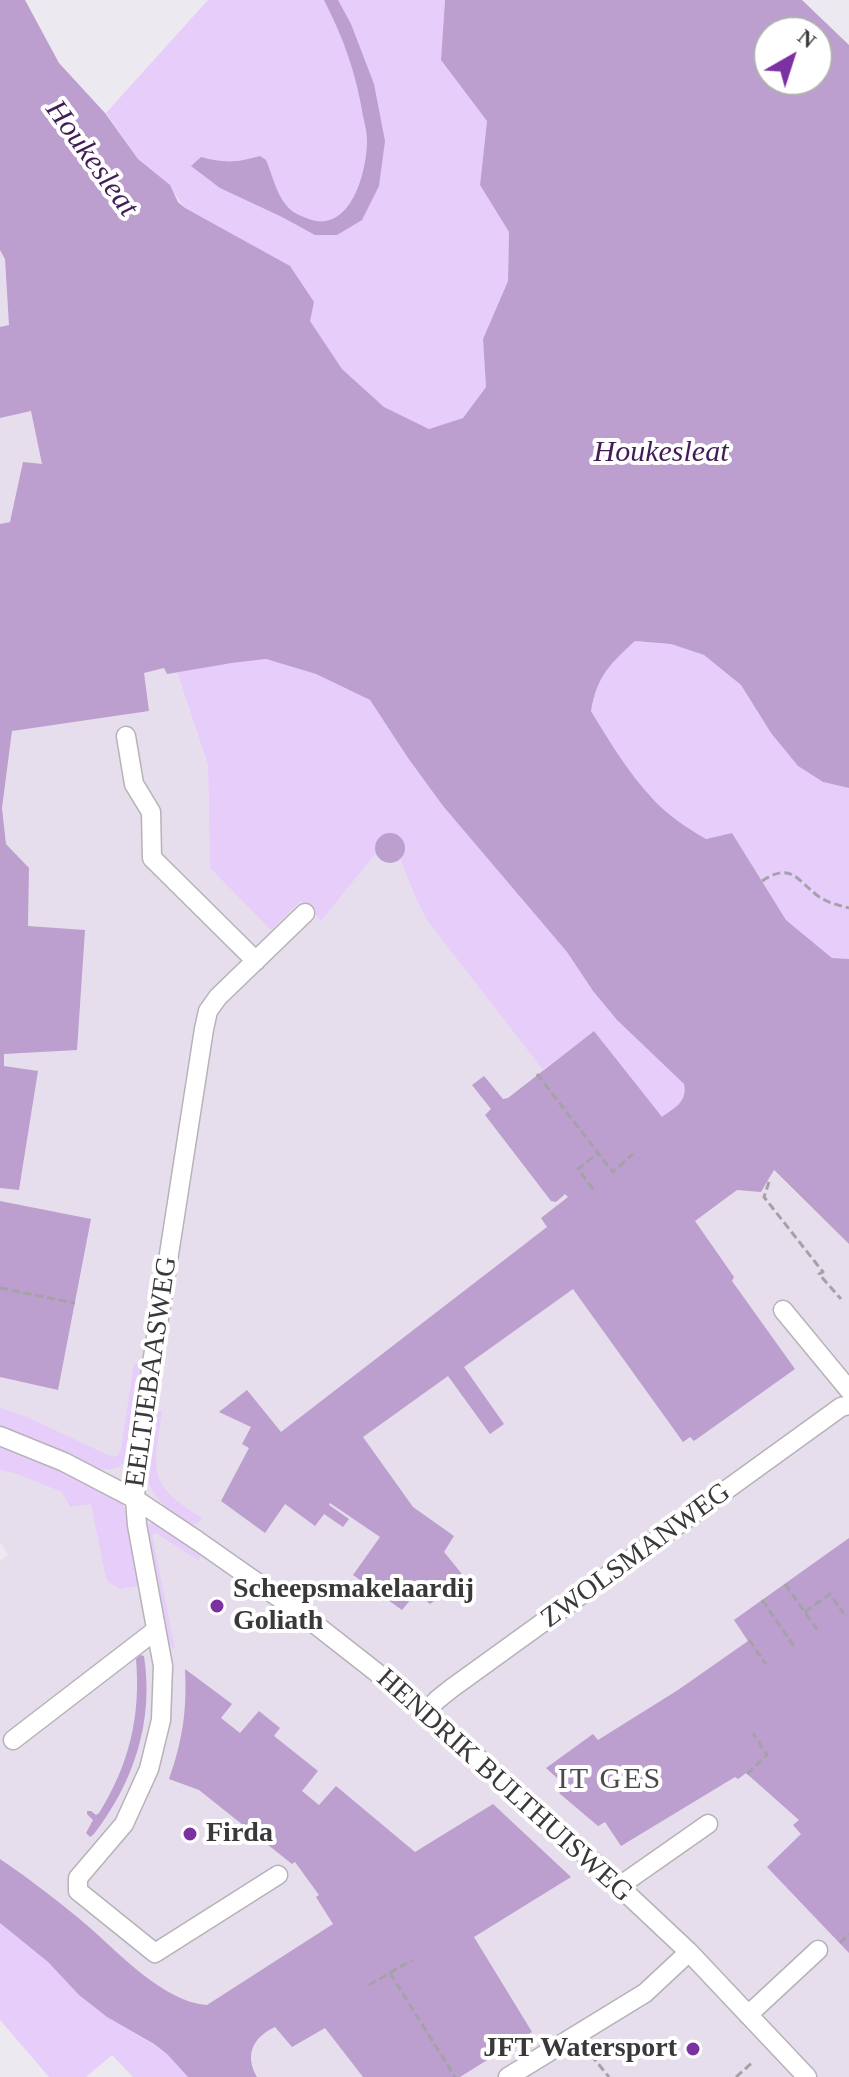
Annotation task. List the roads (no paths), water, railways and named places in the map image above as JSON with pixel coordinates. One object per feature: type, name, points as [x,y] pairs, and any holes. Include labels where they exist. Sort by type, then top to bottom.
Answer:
[{"type":"street","points":[[126,736],[134,784],[151,812],[152,858],[256,961]]},
{"type":"street","name":"EELTJEBAASWEG","points":[[278,1875],[155,1953],[78,1891],[78,1878],[124,1824],[137,1799],[149,1769],[161,1720],[163,1666],[137,1525],[137,1460],[208,1011],[218,997],[305,913]]},
{"type":"street","points":[[783,1310],[849,1390]]},
{"type":"street","name":"ZWOLSMANWEG","points":[[426,1712],[452,1688],[841,1407],[849,1405]]},
{"type":"street","name":"HENDRIK BULTHUISWEG","points":[[0,1436],[64,1462],[135,1499],[302,1614],[426,1712],[558,1829],[689,1952],[807,2077]]},
{"type":"street","points":[[13,1740],[156,1630]]},
{"type":"street","points":[[618,1887],[708,1824]]},
{"type":"street","points":[[748,2015],[818,1950]]},
{"type":"street","points":[[508,2077],[645,1993],[689,1952]]},
{"type":"water","name":"Houkesleat","points":[[0,0],[25,0],[59,63],[105,113],[138,159],[170,185],[178,202],[290,266],[314,302],[310,321],[342,369],[384,407],[429,429],[463,418],[486,387],[483,339],[508,281],[509,232],[480,185],[487,121],[441,60],[445,0],[802,0],[819,16],[753,16],[753,96],[833,96],[833,30],[849,45],[849,788],[823,782],[798,766],[771,733],[741,685],[704,655],[671,644],[635,641],[606,672],[591,711],[627,767],[658,804],[706,839],[732,833],[786,920],[832,958],[849,959],[849,1244],[774,1170],[761,1192],[737,1190],[695,1221],[734,1277],[732,1281],[795,1369],[694,1441],[690,1437],[683,1442],[573,1289],[464,1367],[504,1424],[490,1434],[448,1376],[363,1437],[413,1507],[454,1536],[444,1552],[466,1579],[430,1604],[416,1593],[402,1610],[353,1575],[380,1537],[330,1503],[349,1519],[343,1527],[324,1514],[315,1526],[285,1504],[265,1533],[221,1501],[249,1448],[242,1444],[251,1427],[219,1412],[247,1390],[281,1432],[547,1227],[541,1218],[568,1197],[565,1194],[556,1202],[551,1201],[485,1115],[491,1109],[472,1085],[484,1076],[503,1099],[508,1098],[594,1031],[662,1117],[682,1100],[684,1084],[617,1020],[593,991],[567,952],[443,806],[370,700],[316,674],[266,659],[167,674],[164,668],[144,673],[149,711],[12,731],[2,808],[6,844],[29,868],[28,926],[85,930],[77,1050],[4,1054],[4,1066],[38,1071],[19,1190],[0,1188],[0,524],[10,522],[23,462],[42,464],[31,411],[0,418],[0,327],[9,325],[5,259],[0,250]]},
{"type":"water","points":[[324,0],[338,0],[351,24],[374,84],[385,141],[379,186],[362,220],[337,235],[315,235],[220,188],[191,166],[201,157],[230,161],[260,156],[266,160],[280,195],[293,211],[321,221],[334,218],[345,210],[364,169],[367,135],[348,56]]},
{"type":"water","points":[[390,833],[396,834],[404,842],[404,854],[396,862],[390,863],[384,862],[376,854],[375,848],[376,842],[384,834]]},
{"type":"water","points":[[0,1201],[91,1219],[58,1390],[0,1377]]},
{"type":"water","points":[[849,1538],[849,1953],[767,1867],[801,1834],[793,1825],[799,1820],[746,1773],[621,1846],[605,1822],[598,1826],[559,1793],[567,1787],[546,1768],[593,1734],[598,1740],[678,1690],[748,1641],[734,1620]]},
{"type":"water","points":[[144,1656],[146,1704],[138,1750],[120,1793],[90,1837],[86,1833],[93,1820],[87,1811],[96,1815],[99,1813],[118,1777],[131,1739],[137,1700],[136,1659]]},
{"type":"water","points":[[185,1669],[232,1704],[221,1718],[240,1733],[259,1711],[280,1728],[274,1736],[318,1771],[302,1791],[319,1805],[336,1786],[415,1852],[493,1804],[571,1877],[474,1937],[532,2032],[460,2077],[363,2077],[325,2028],[292,2047],[275,2027],[261,2036],[253,2048],[251,2061],[257,2077],[188,2077],[154,2044],[107,2017],[79,1995],[48,1962],[0,1923],[0,1859],[68,1909],[159,1986],[191,2002],[207,2005],[333,1924],[316,1897],[319,1895],[295,1862],[292,1864],[199,1790],[169,1779],[183,1724]]},
{"type":"place","name":"Scheepsmakelaardij Goliath","points":[[217,1606]]},
{"type":"place","name":"Firda","points":[[190,1834]]},
{"type":"place","name":"JFT Watersport","points":[[693,2049]]},
{"type":"district","name":"IT GES","points":[[610,1780]]}]
